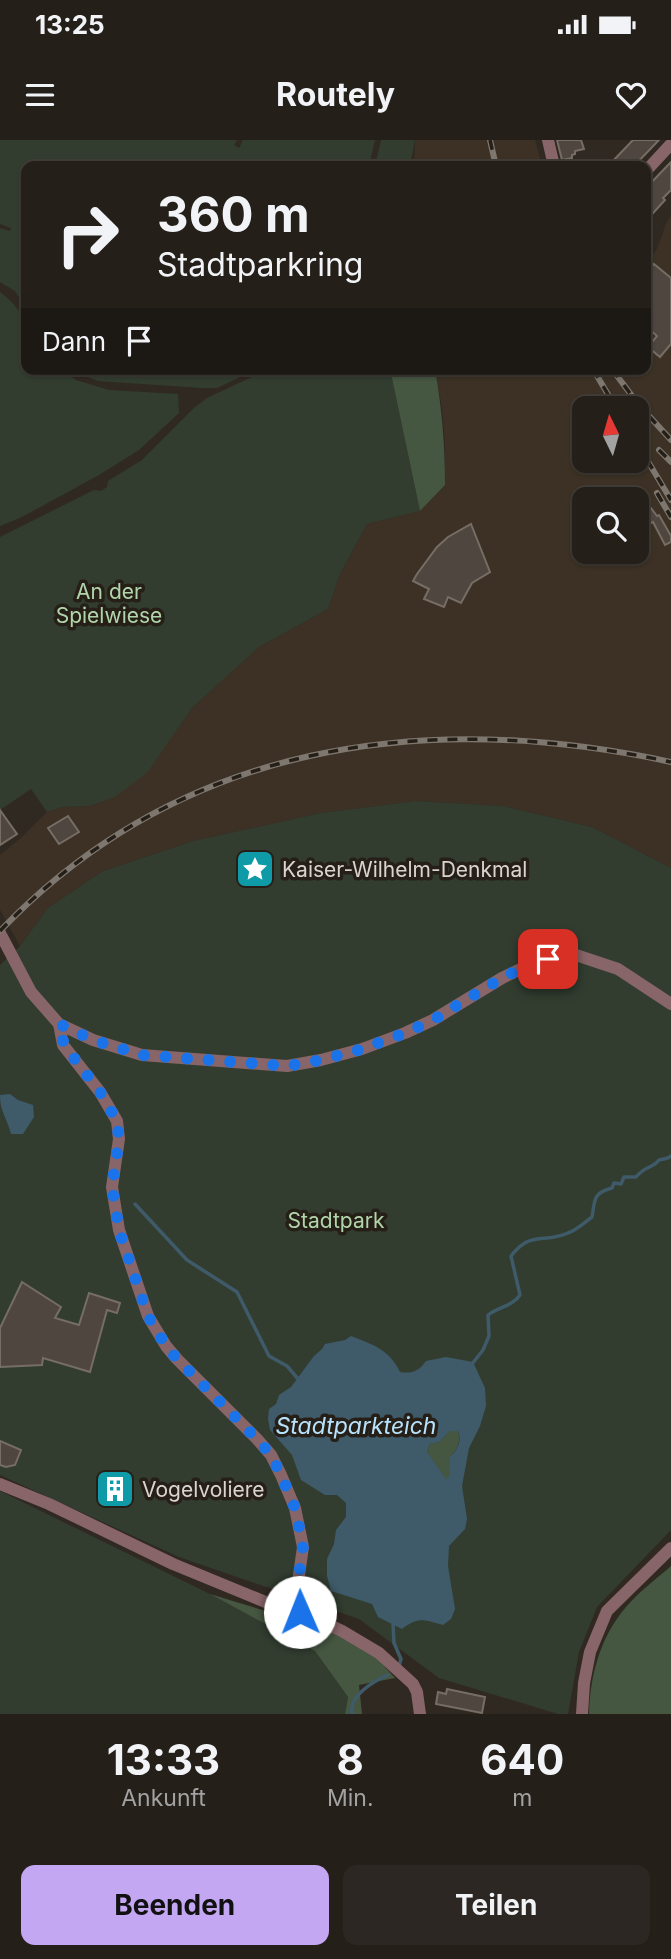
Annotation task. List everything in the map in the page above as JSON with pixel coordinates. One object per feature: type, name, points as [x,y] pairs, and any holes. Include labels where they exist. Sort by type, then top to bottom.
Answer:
[{"type":"street","points":[[548,140],[553,161]]},
{"type":"street","points":[[651,166],[671,144]]},
{"type":"street","points":[[0,933],[31,992],[59,1024],[93,1040],[142,1055],[287,1066],[321,1060],[405,1033],[531,964],[576,955],[618,969],[671,1004]]},
{"type":"street","points":[[59,1024],[64,1045],[100,1092],[117,1121],[119,1139],[112,1187],[113,1201],[122,1241],[148,1316],[177,1359],[271,1455],[295,1508],[303,1546],[298,1583],[300,1612]]},
{"type":"street","points":[[0,1484],[173,1564],[280,1608],[300,1612],[342,1631],[379,1653],[413,1684],[420,1714]]},
{"type":"street","points":[[582,1714],[590,1652],[607,1611],[671,1548]]},
{"type":"shaded area","points":[[415,140],[535,140],[541,161],[414,161]]},
{"type":"shaded area","points":[[671,216],[671,868],[592,827],[503,806],[416,801],[321,813],[193,841],[103,871],[48,908],[20,946],[0,910],[0,855],[47,812],[62,807],[90,806],[115,797],[146,773],[192,708],[259,647],[328,609],[340,574],[367,524],[420,511],[445,485],[445,443],[436,375],[651,375],[651,257]]},
{"type":"green space","points":[[0,140],[237,140],[234,145],[239,148],[243,140],[375,140],[370,161],[21,161],[21,301],[15,291],[0,282],[0,228],[10,231],[11,228],[0,224]]},
{"type":"green space","points":[[381,140],[415,140],[411,161],[376,161]]},
{"type":"green space","points":[[0,292],[18,309],[21,316],[21,375],[69,375],[76,380],[109,390],[178,394],[179,413],[139,450],[99,475],[0,526]]},
{"type":"green space","points":[[83,375],[244,375],[217,388],[98,381]]},
{"type":"green space","name":"An der Spielwiese","points":[[256,375],[391,375],[420,511],[367,524],[340,574],[328,609],[259,647],[192,708],[147,773],[115,797],[90,806],[62,807],[47,812],[31,789],[0,810],[0,537],[94,490],[101,491],[107,487],[108,481],[142,460],[207,398]]},
{"type":"green space","points":[[391,375],[436,375],[443,427],[445,485],[420,511]]},
{"type":"green space","name":"Stadtpark","points":[[416,801],[503,806],[592,827],[671,868],[671,1530],[597,1607],[579,1652],[568,1714],[558,1714],[439,1678],[359,1619],[179,1557],[0,1475],[0,965],[20,946],[48,908],[103,871],[193,841],[321,813]]},
{"type":"green space","points":[[450,1431],[458,1431],[459,1442],[450,1457],[450,1475],[446,1480],[427,1453],[430,1444],[439,1442]]},
{"type":"green space","points":[[0,1491],[210,1594],[315,1651],[348,1697],[345,1714],[0,1714]]},
{"type":"green space","points":[[671,1566],[671,1714],[589,1714],[594,1671],[609,1631],[631,1601]]},
{"type":"green space","points":[[210,1594],[334,1632],[376,1657],[395,1678],[359,1685],[362,1714],[345,1714],[348,1697],[315,1651]]},
{"type":"water","points":[[10,1094],[33,1105],[34,1117],[23,1134],[11,1134],[2,1111],[0,1095]]},
{"type":"water","name":"Stadtparkteich","points":[[351,1336],[380,1349],[391,1358],[400,1372],[415,1371],[426,1361],[446,1357],[473,1362],[485,1388],[486,1406],[469,1448],[462,1486],[467,1519],[465,1529],[449,1546],[448,1566],[455,1609],[451,1619],[443,1625],[422,1620],[402,1629],[378,1617],[372,1604],[331,1591],[327,1576],[327,1559],[334,1544],[336,1530],[346,1517],[346,1503],[337,1495],[325,1495],[301,1480],[292,1455],[270,1430],[269,1409],[276,1404],[279,1395],[291,1387],[325,1344]],"holes":[[[450,1431],[458,1431],[459,1442],[450,1457],[450,1475],[446,1479],[427,1452],[430,1444],[439,1442]]]},
{"type":"building","points":[[557,140],[581,140],[584,149],[575,151],[572,158],[562,160]]},
{"type":"building","points":[[633,140],[659,140],[639,161],[613,161]]},
{"type":"building","points":[[671,162],[671,190],[651,215],[651,183]]},
{"type":"building","points":[[654,264],[671,278],[671,344],[660,357],[651,350],[651,343],[657,336],[651,331],[651,268]]},
{"type":"building","points":[[651,508],[659,515],[671,536],[671,542],[665,545],[653,522],[649,524]]},
{"type":"building","points":[[471,524],[490,572],[472,583],[461,603],[448,597],[444,607],[424,599],[429,589],[413,581],[417,574],[437,547],[448,537]]},
{"type":"building","points":[[0,810],[17,834],[0,845]]},
{"type":"building","points":[[68,816],[79,832],[59,844],[48,828]]},
{"type":"building","points":[[22,1282],[61,1307],[55,1318],[79,1325],[89,1293],[120,1303],[117,1313],[107,1310],[90,1372],[43,1358],[42,1365],[0,1367],[0,1328]]},
{"type":"building","points":[[0,1441],[21,1450],[15,1465],[0,1465]]},
{"type":"building","name":"Vogelvoliere","points":[[110,1480],[125,1489],[120,1498],[105,1490]]},
{"type":"building","points":[[447,1689],[485,1697],[482,1713],[436,1704],[438,1692],[446,1694]]},
{"type":"waterway","points":[[472,1364],[483,1350],[489,1336],[488,1315],[513,1302],[520,1295],[511,1256],[518,1248],[531,1240],[559,1236],[575,1230],[592,1217],[595,1201],[601,1192],[612,1188],[614,1183],[621,1184],[624,1177],[636,1177],[659,1160],[671,1156]]},
{"type":"waterway","points":[[135,1204],[187,1260],[237,1292],[269,1356],[287,1366],[299,1380]]},
{"type":"waterway","points":[[393,1624],[394,1643],[401,1659],[399,1666]]},
{"type":"waterway","points":[[352,1714],[352,1707],[358,1695],[369,1685],[388,1675]]},
{"type":"railway","points":[[490,140],[495,161]]},
{"type":"railway","points":[[597,375],[609,396]]},
{"type":"railway","points":[[616,375],[638,404],[671,440]]},
{"type":"railway","points":[[659,450],[671,462]]},
{"type":"railway","points":[[649,463],[671,500]]},
{"type":"railway","points":[[657,493],[671,517]]},
{"type":"railway","points":[[0,931],[71,867],[146,817],[227,780],[311,756],[398,742],[487,739],[579,746],[671,762]]},
{"type":"place","name":"Kaiser-Wilhelm-Denkmal","points":[[255,869]]},
{"type":"place","name":"Vogelvoliere","points":[[115,1489]]},
{"type":"route","points":[[300,1612],[298,1583],[303,1546],[295,1508],[271,1455],[177,1359],[148,1316],[129,1264],[113,1201],[114,1160],[119,1139],[117,1121],[100,1092],[64,1045],[59,1024],[93,1040],[142,1055],[287,1066],[362,1049],[405,1033],[433,1020],[502,978],[548,959]]}]
